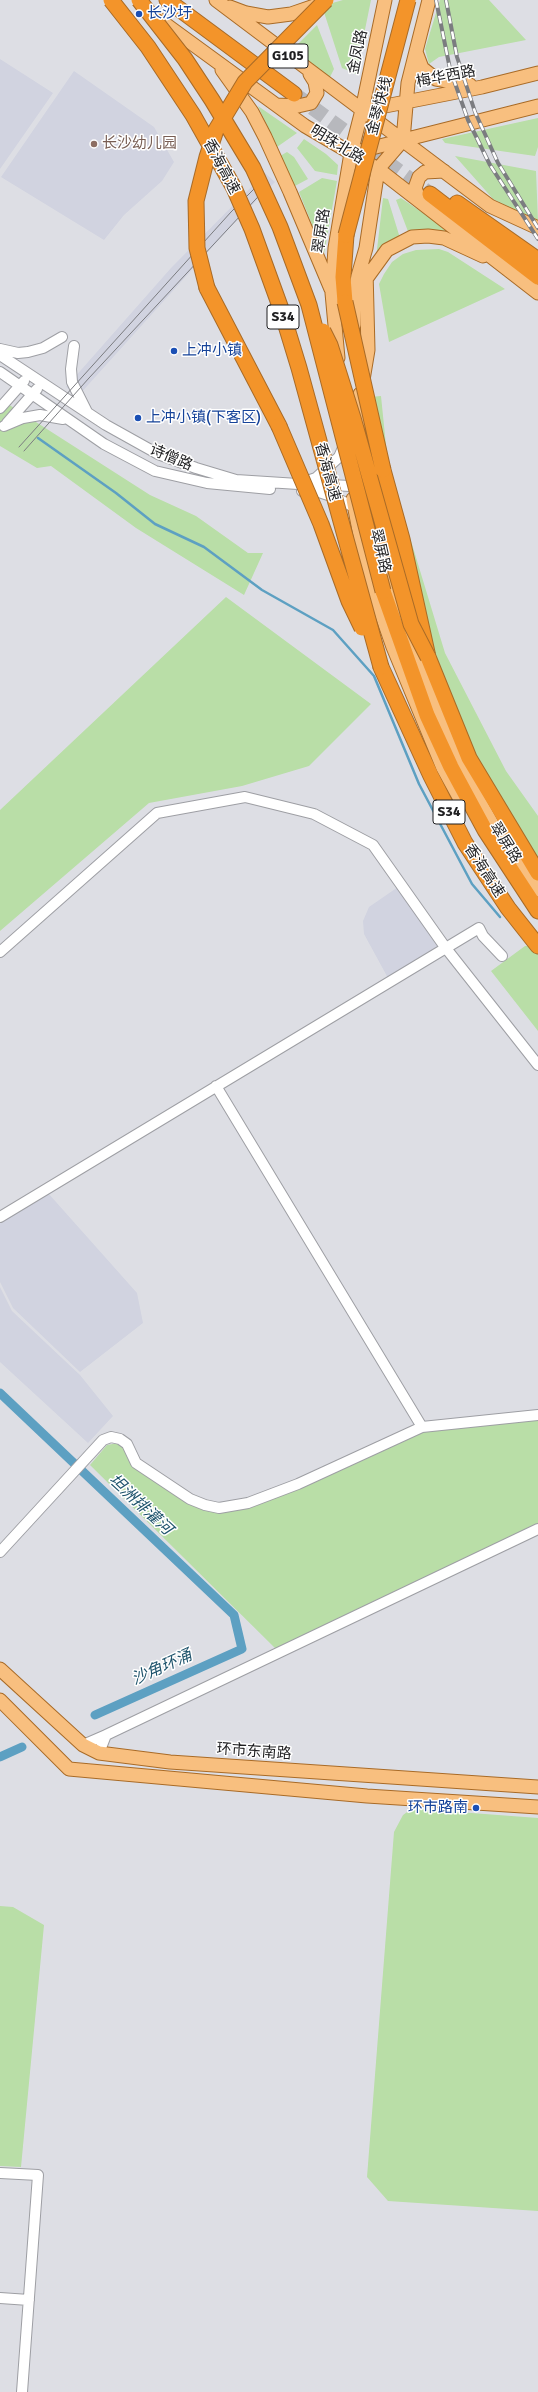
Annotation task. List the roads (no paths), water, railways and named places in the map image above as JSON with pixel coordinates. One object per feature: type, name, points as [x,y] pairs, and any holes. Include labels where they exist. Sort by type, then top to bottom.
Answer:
[{"type":"highway","name":"香海高速","points":[[111,0],[170,78],[234,188],[252,229],[281,309],[381,667],[431,776],[465,843],[508,908],[538,946]]},
{"type":"highway","name":"香海高速","points":[[139,0],[197,76],[253,168],[280,227],[309,305],[383,591],[427,715],[451,767],[485,830],[538,911]]},
{"type":"highway","name":"G105","points":[[167,0],[297,90],[184,0]]},
{"type":"highway","points":[[326,0],[245,82],[216,130],[204,164],[196,201],[197,248],[208,288],[279,426],[322,524],[350,601],[381,667]]},
{"type":"highway","name":"金琴快线","points":[[408,0],[346,235],[343,277],[346,302],[383,470],[402,539],[428,657]]},
{"type":"highway","name":"明珠北路","points":[[428,194],[538,260]]},
{"type":"highway","name":"明珠北路","points":[[428,194],[538,277]]},
{"type":"highway","points":[[309,305],[330,345],[353,418],[411,624],[428,657],[469,758],[538,873]]},
{"type":"main road","name":"明珠北路","points":[[133,0],[305,126],[378,169],[428,194],[495,262],[538,293]]},
{"type":"main road","points":[[217,1],[246,13],[268,17],[291,14],[332,0]]},
{"type":"main road","name":"金凤路","points":[[362,110],[385,0]]},
{"type":"main road","points":[[378,169],[403,140],[405,102],[429,0]]},
{"type":"main road","name":"G105","points":[[217,1],[490,206],[538,228]]},
{"type":"main road","points":[[416,52],[422,68],[436,80],[482,87]]},
{"type":"main road","points":[[217,62],[252,112],[265,137],[290,192],[332,293]]},
{"type":"main road","points":[[277,105],[304,106],[315,99],[317,93],[315,82],[307,70]]},
{"type":"main road","name":"梅华西路","points":[[362,110],[482,87],[538,73]]},
{"type":"main road","points":[[362,110],[351,153],[538,106]]},
{"type":"main road","name":"翠屏路","points":[[351,153],[335,248],[332,293],[349,484],[372,587],[418,712],[443,768],[477,829],[514,886],[538,918]]},
{"type":"main road","name":"翠屏路","points":[[378,169],[366,248],[358,276],[354,315],[360,396],[372,501],[391,581],[409,643],[458,763],[498,834],[538,890]]},
{"type":"main road","points":[[428,194],[415,188],[419,176],[425,172],[444,171]]},
{"type":"main road","points":[[366,279],[387,250],[406,240],[420,236],[436,236],[449,240],[495,262]]},
{"type":"main road","points":[[360,396],[368,350],[366,248]]},
{"type":"main road","name":"环市东南路","points":[[0,1669],[83,1744],[99,1754],[170,1762],[538,1787]]},
{"type":"main road","points":[[0,1700],[69,1769],[367,1796],[538,1807]]},
{"type":"street","points":[[0,349],[18,353],[28,352],[43,348],[62,337]]},
{"type":"street","points":[[74,346],[71,369],[72,382],[88,414]]},
{"type":"street","name":"诗僧路","points":[[0,356],[88,414],[158,454],[196,468],[236,480],[298,484],[316,478],[326,471],[339,457],[346,440]]},
{"type":"street","name":"诗僧路","points":[[0,372],[104,444],[155,471],[207,482],[252,488],[319,492],[334,497],[354,507]]},
{"type":"street","points":[[0,408],[29,376]]},
{"type":"street","points":[[2,428],[42,384]]},
{"type":"street","points":[[2,428],[23,418],[44,414],[73,422]]},
{"type":"street","points":[[319,492],[349,484],[361,468],[366,448]]},
{"type":"street","points":[[298,484],[349,484],[364,492],[372,501]]},
{"type":"street","points":[[0,952],[157,812],[245,797],[314,814],[373,844],[445,947],[538,1065]]},
{"type":"street","points":[[0,1217],[445,947],[479,928],[483,936],[502,956]]},
{"type":"street","points":[[216,1086],[422,1427]]},
{"type":"street","points":[[0,1552],[103,1440],[110,1437],[120,1439],[127,1444],[136,1463],[190,1498],[204,1505],[220,1508],[248,1504],[298,1484],[422,1427],[538,1415]]},
{"type":"street","points":[[83,1744],[106,1735],[538,1529]]},
{"type":"street","points":[[99,1754],[106,1735]]},
{"type":"street","points":[[0,2173],[38,2174],[22,2392]]},
{"type":"street","points":[[0,2298],[28,2300]]},
{"type":"waterway","points":[[38,438],[116,493],[155,524],[204,547],[262,590],[333,630],[374,676],[419,784],[472,884],[500,917]]},
{"type":"waterway","name":"坦洲排灌河","points":[[0,1393],[234,1615],[242,1649],[95,1715]]},
{"type":"waterway","name":"沙角环涌","points":[[0,1757],[22,1747]]},
{"type":"tunnel","points":[[294,94],[430,194]]},
{"type":"tram line","points":[[19,447],[231,212],[265,178]]},
{"type":"tram line","points":[[24,451],[89,378],[269,185]]},
{"type":"railway","points":[[436,0],[450,69],[468,120],[490,165],[538,239]]},
{"type":"railway","points":[[446,0],[457,57],[475,112],[498,163],[538,228]]},
{"type":"place","name":"长沙圩","points":[[139,14]]},
{"type":"place","name":"长沙幼儿园","points":[[94,144]]},
{"type":"place","name":"上冲小镇","points":[[174,351]]},
{"type":"place","name":"上冲小镇(下客区)","points":[[138,418]]},
{"type":"place","name":"环市路南","points":[[476,1808]]}]
